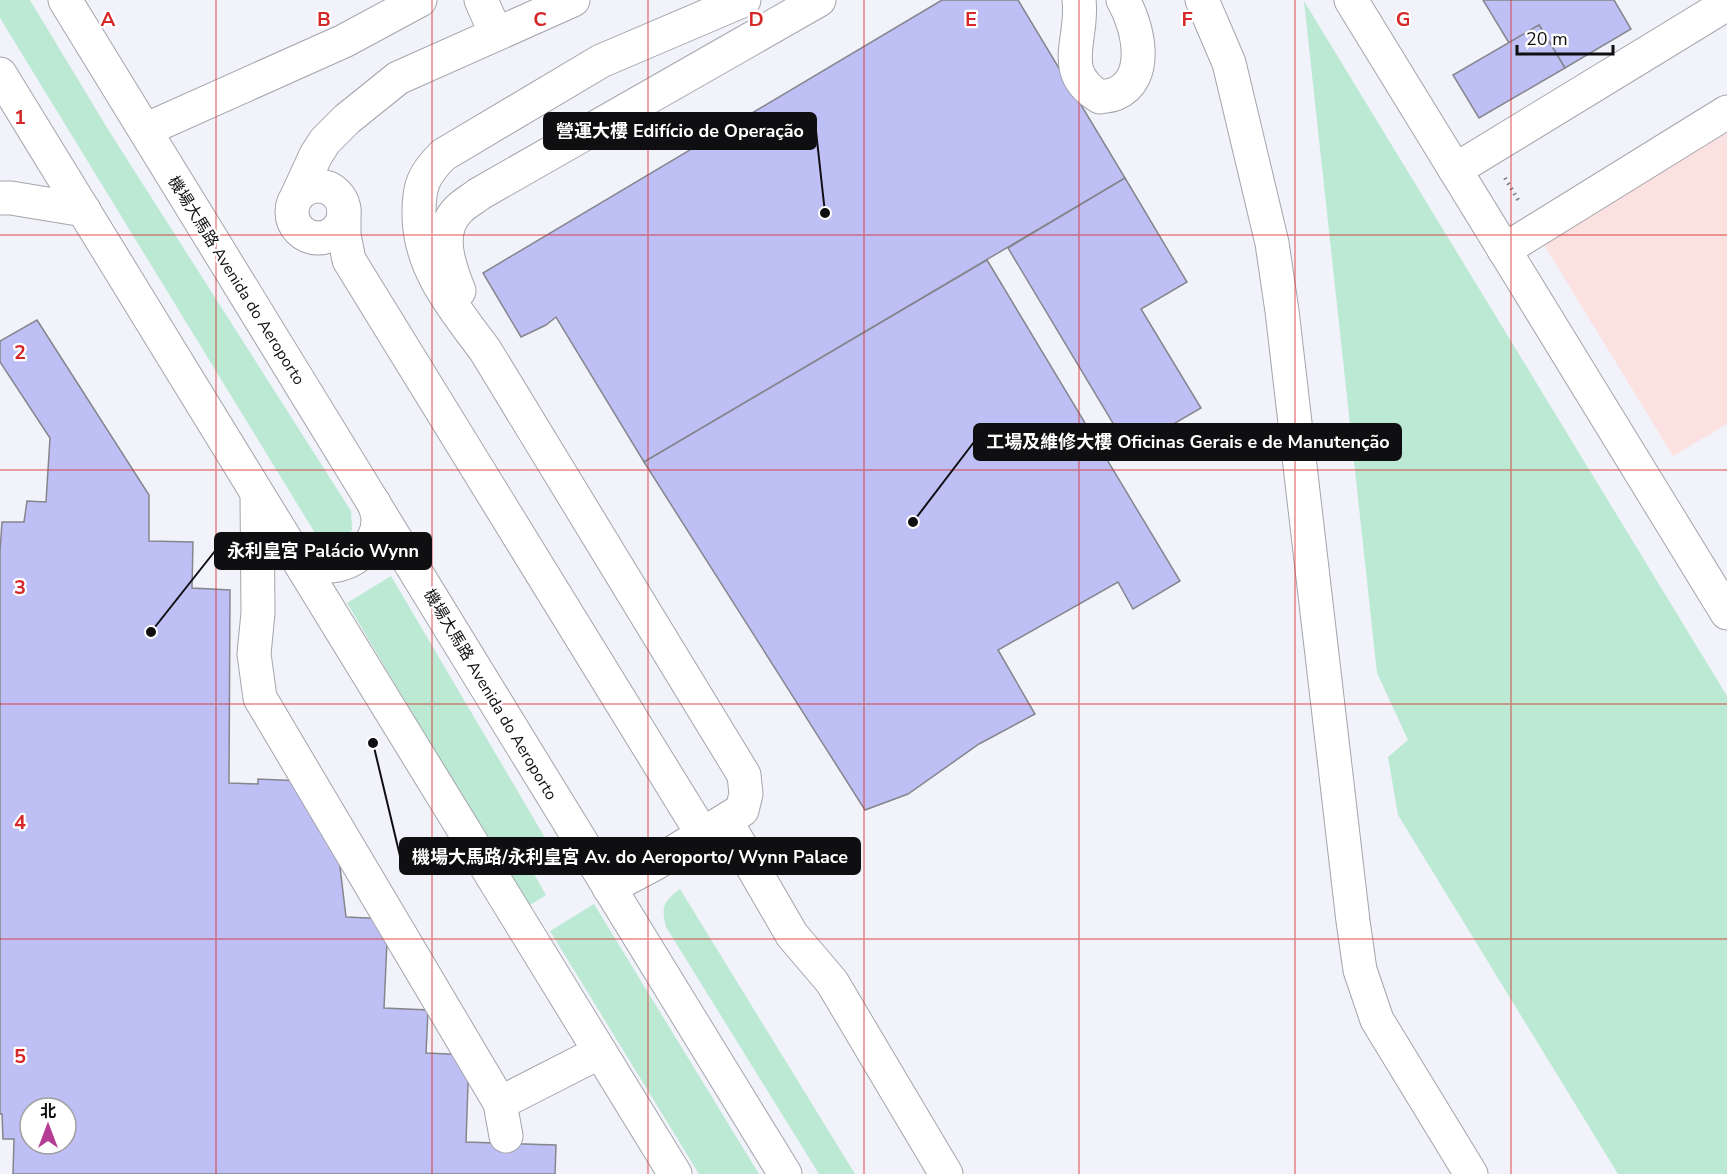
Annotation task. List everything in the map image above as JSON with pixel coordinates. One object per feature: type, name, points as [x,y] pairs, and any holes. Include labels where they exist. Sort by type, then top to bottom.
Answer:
[{"type":"main road","name":"機場大馬路 Avenida do Aeroporto","points":[[65,0],[784,1174]]},
{"type":"main road","points":[[145,130],[344,41],[420,0]]},
{"type":"main road","points":[[481,0],[496,34]]},
{"type":"main road","points":[[573,0],[398,78],[346,119],[325,141],[293,202],[292,220],[296,228],[311,238],[329,245],[349,260],[715,828],[786,925],[832,982],[946,1174]]},
{"type":"main road","points":[[609,888],[656,863],[742,810],[746,795],[744,775],[485,350],[430,270],[418,224],[421,184],[430,167],[443,155],[601,62],[744,0]]},
{"type":"main road","points":[[485,350],[450,269],[446,237],[450,221],[459,209],[479,194],[819,0]]},
{"type":"main road","points":[[1079,0],[1080,25],[1075,61],[1079,78],[1087,89],[1100,97],[1116,94],[1134,77],[1138,58],[1138,39],[1132,15],[1123,0]]},
{"type":"main road","points":[[1202,0],[1229,63],[1272,243],[1284,323],[1360,970],[1377,1020],[1471,1174]]},
{"type":"main road","points":[[1351,0],[1727,613]]},
{"type":"main road","points":[[1455,170],[1727,4]]},
{"type":"main road","points":[[0,74],[675,1174]]},
{"type":"main road","points":[[1504,249],[1727,112]]},
{"type":"main road","points":[[346,119],[335,157],[349,260]]},
{"type":"main road","points":[[298,194],[313,186],[330,189],[340,201],[341,225],[328,236],[311,238]]},
{"type":"main road","points":[[0,198],[84,210]]},
{"type":"main road","points":[[257,494],[258,613],[254,654],[260,698],[500,1103],[506,1136]]},
{"type":"main road","points":[[293,552],[318,566],[333,566],[360,555],[376,531],[378,516],[374,503]]},
{"type":"main road","points":[[500,1103],[600,1052]]},
{"type":"path","points":[[1488,149],[1536,230]]},
{"type":"shaded area","points":[[1727,132],[1727,424],[1673,456],[1543,243]]},
{"type":"green space","points":[[0,0],[30,0],[109,131],[351,511],[352,530],[343,538],[330,541],[315,533],[0,18]]},
{"type":"green space","points":[[1304,1],[1727,696],[1727,1174],[1618,1174],[1398,815],[1388,757],[1408,740],[1377,673]]},
{"type":"green space","points":[[391,576],[544,836],[521,851],[546,895],[527,907],[347,603]]},
{"type":"green space","points":[[680,889],[855,1174],[819,1174],[666,927],[665,905],[670,897]]},
{"type":"green space","points":[[594,904],[759,1174],[699,1174],[550,931]]},
{"type":"building","points":[[942,0],[1018,0],[1125,178],[644,462],[556,317],[546,325],[521,337],[483,273]]},
{"type":"building","points":[[1483,0],[1614,0],[1631,29],[1565,68],[1539,25],[1509,43]]},
{"type":"building","points":[[1539,25],[1565,68],[1479,118],[1453,75]]},
{"type":"building","points":[[1125,178],[1187,282],[1141,309],[1201,408],[1129,450],[1008,248]]},
{"type":"building","points":[[987,260],[1180,581],[1133,609],[1118,582],[998,650],[1035,714],[979,744],[908,794],[865,810],[644,462]]},
{"type":"building","points":[[37,320],[149,495],[149,541],[193,542],[192,588],[230,590],[229,783],[258,784],[258,779],[302,781],[337,842],[346,917],[388,919],[384,1008],[428,1010],[426,1053],[469,1055],[466,1142],[556,1145],[555,1174],[13,1174],[14,1139],[3,1139],[2,1114],[0,1114],[0,551],[2,522],[24,522],[27,501],[46,502],[50,438],[0,362],[0,341]]},
{"type":"place","name":"營運大樓 Edifício de Operação","points":[[825,213]]},
{"type":"place","name":"工場及維修大樓 Oficinas Gerais e de Manutenção","points":[[913,522]]},
{"type":"place","name":"永利皇宮 Palácio Wynn","points":[[151,632]]},
{"type":"place","name":"機場大馬路/永利皇宮 Av. do Aeroporto/ Wynn Palace","points":[[373,743]]}]
